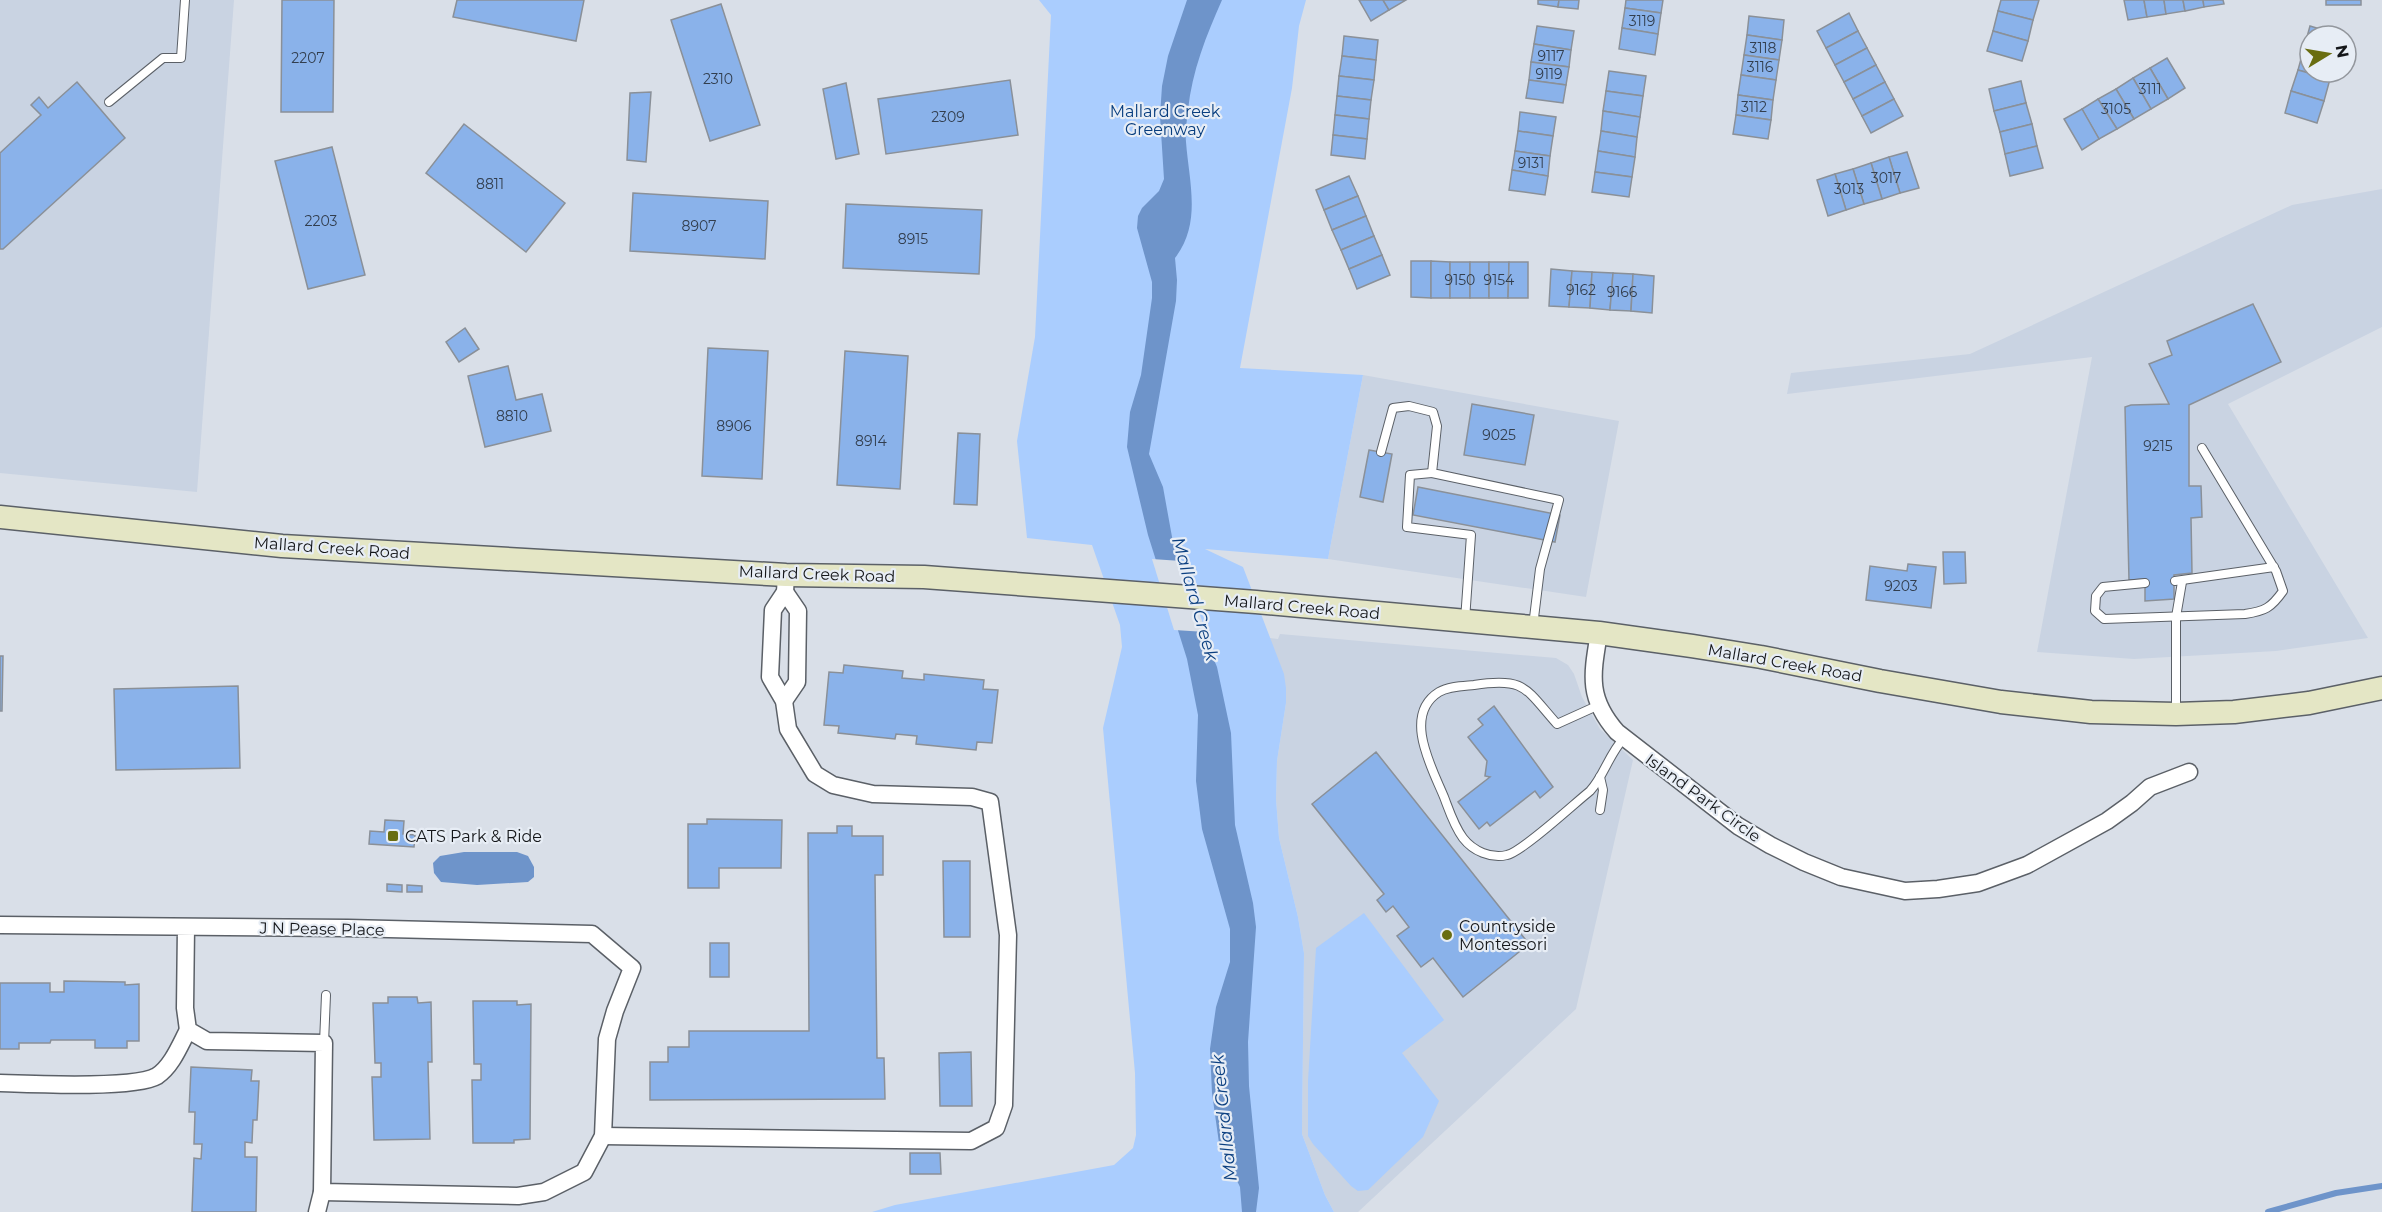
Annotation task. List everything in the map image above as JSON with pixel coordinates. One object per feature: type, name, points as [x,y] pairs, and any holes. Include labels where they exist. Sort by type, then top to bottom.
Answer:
[{"type":"main road","name":"Mallard Creek Road","points":[[0,517],[282,546],[785,583],[924,577],[1256,602],[1599,633],[1761,657],[1880,681],[2028,706],[2091,712],[2176,714],[2266,709],[2382,688]]},
{"type":"street","points":[[784,701],[797,682],[798,623],[798,611],[785,583]]},
{"type":"street","points":[[322,1192],[532,1194],[544,1191],[584,1172],[603,1136],[971,1142],[996,1128],[1004,1105],[1008,935],[990,802],[972,797],[873,794],[833,786],[815,774],[788,729],[784,701],[770,677],[773,610],[785,583]]},
{"type":"street","name":"Island Park Circle","points":[[1599,633],[1593,678],[1599,705],[1605,719],[1624,738],[1738,826],[1812,866],[1841,877],[1905,891],[1978,883],[2027,865],[2112,817],[2150,787],[2189,772]]},
{"type":"street","name":"J N Pease Place","points":[[0,925],[348,928],[592,934],[632,968],[607,1039],[603,1136]]},
{"type":"street","points":[[0,1083],[129,1083],[157,1076],[174,1057],[188,1030],[185,1008],[186,927]]},
{"type":"street","points":[[188,1030],[207,1041],[324,1043],[322,1192],[317,1212]]},
{"type":"lane","points":[[110,102],[163,58],[182,58],[184,0]]},
{"type":"lane","points":[[1381,452],[1393,408],[1409,406],[1433,412],[1437,426],[1432,473]]},
{"type":"lane","points":[[2145,583],[2103,587],[2096,596],[2095,611],[2104,619],[2245,614],[2265,610],[2276,602],[2283,591],[2274,567],[2202,448]]},
{"type":"lane","points":[[1464,621],[1472,535],[1407,527],[1410,475],[1432,473],[1559,500],[1540,569],[1533,627]]},
{"type":"lane","points":[[2176,714],[2178,581],[2274,567]]},
{"type":"lane","points":[[1599,705],[1557,724],[1522,686],[1512,682],[1487,682],[1439,692],[1427,706],[1421,729],[1428,759],[1458,831],[1468,844],[1485,854],[1500,856],[1516,851],[1590,791],[1612,753],[1624,738]]},
{"type":"lane","points":[[1600,777],[1603,790],[1600,810]]},
{"type":"lane","points":[[324,1043],[326,995]]},
{"type":"shaded area","points":[[0,0],[234,0],[197,492],[0,473]]},
{"type":"shaded area","points":[[2382,189],[2382,327],[2228,404],[2368,638],[2276,651],[2134,659],[2037,652],[2092,357],[1787,394],[1791,373],[1970,354],[2292,205]]},
{"type":"shaded area","points":[[1363,375],[1619,421],[1586,597],[1328,559]]},
{"type":"shaded area","name":"Countryside Montessori","points":[[1280,634],[1556,658],[1568,665],[1574,674],[1582,697],[1600,729],[1633,760],[1576,1009],[1358,1212],[1334,1212],[1325,1195],[1302,1134],[1304,953],[1279,838],[1276,799],[1277,761],[1286,703],[1270,638],[1278,639]]},
{"type":"green space","name":"Mallard Creek Greenway","points":[[1039,0],[1306,0],[1299,26],[1292,88],[1240,368],[1363,375],[1328,559],[1205,549],[1243,567],[1284,674],[1286,703],[1277,761],[1276,799],[1279,838],[1304,953],[1302,1134],[1325,1195],[1334,1212],[872,1212],[895,1205],[1114,1165],[1133,1148],[1136,1135],[1135,1073],[1103,728],[1122,647],[1120,625],[1092,545],[1027,538],[1017,441],[1035,337],[1051,15]]},
{"type":"green space","points":[[1364,913],[1444,1020],[1402,1053],[1439,1101],[1423,1137],[1368,1190],[1358,1191],[1351,1186],[1308,1136],[1308,1081],[1316,948]]},
{"type":"water","name":"Mallard Creek","points":[[1187,0],[1222,0],[1200,54],[1190,96],[1186,138],[1192,202],[1191,216],[1189,231],[1175,258],[1176,301],[1149,454],[1163,487],[1176,559],[1217,667],[1231,733],[1235,825],[1253,903],[1256,927],[1248,1042],[1249,1086],[1259,1188],[1256,1212],[1242,1212],[1240,1187],[1219,1143],[1212,1093],[1210,1049],[1216,1007],[1230,962],[1230,929],[1202,829],[1196,781],[1198,715],[1187,659],[1148,535],[1127,447],[1130,412],[1141,375],[1152,298],[1152,282],[1137,228],[1138,216],[1142,208],[1159,191],[1164,179],[1160,116],[1162,86],[1168,56]]},
{"type":"water","points":[[464,852],[517,852],[528,856],[534,867],[534,877],[528,882],[477,885],[441,882],[434,873],[433,863],[440,856]]},
{"type":"pier","points":[[1152,559],[1181,561],[1206,632],[1174,630]]},
{"type":"building","points":[[282,0],[334,0],[333,112],[281,112]]},
{"type":"building","points":[[457,0],[584,0],[576,41],[453,17]]},
{"type":"building","points":[[1359,0],[1383,0],[1389,10],[1371,21]]},
{"type":"building","points":[[1383,0],[1406,0],[1389,10]]},
{"type":"building","points":[[1538,0],[1559,0],[1558,7],[1538,4]]},
{"type":"building","points":[[1559,0],[1579,0],[1578,9],[1558,7]]},
{"type":"building","points":[[1626,0],[1663,0],[1661,13],[1625,8]]},
{"type":"building","points":[[2001,0],[2039,0],[2033,20],[1998,11]]},
{"type":"building","points":[[2124,0],[2144,0],[2147,17],[2128,20]]},
{"type":"building","points":[[2144,0],[2164,0],[2166,14],[2147,17]]},
{"type":"building","points":[[2164,0],[2183,0],[2185,11],[2166,14]]},
{"type":"building","points":[[2183,0],[2203,0],[2204,7],[2185,11]]},
{"type":"building","points":[[2203,0],[2223,0],[2224,4],[2204,7]]},
{"type":"building","points":[[2326,0],[2361,0],[2361,5],[2326,5]]},
{"type":"building","points":[[721,4],[760,125],[710,141],[671,20]]},
{"type":"building","points":[[1625,8],[1661,13],[1658,34],[1622,28]]},
{"type":"building","points":[[1998,11],[2033,20],[2028,41],[1993,31]]},
{"type":"building","points":[[1849,13],[1858,31],[1826,48],[1817,31]]},
{"type":"building","points":[[1749,16],[1784,20],[1782,40],[1747,35]]},
{"type":"building","points":[[1537,26],[1574,31],[1571,50],[1534,44]]},
{"type":"building","points":[[1622,28],[1658,34],[1655,55],[1619,49]]},
{"type":"building","points":[[1858,31],[1867,48],[1835,65],[1826,48]]},
{"type":"building","points":[[1993,31],[2028,41],[2022,61],[1987,51]]},
{"type":"building","points":[[1747,35],[1782,40],[1779,60],[1744,55]]},
{"type":"building","points":[[1344,36],[1378,40],[1376,60],[1342,56]]},
{"type":"building","points":[[1534,44],[1571,50],[1569,67],[1531,62]]},
{"type":"building","points":[[1867,48],[1876,65],[1844,82],[1835,65]]},
{"type":"building","points":[[1744,55],[1779,60],[1776,80],[1741,75]]},
{"type":"building","points":[[1342,56],[1376,60],[1374,80],[1339,76]]},
{"type":"building","points":[[2167,58],[2185,88],[2168,99],[2150,68]]},
{"type":"building","points":[[1531,62],[1569,67],[1566,85],[1529,80]]},
{"type":"building","points":[[1876,65],[1885,82],[1853,99],[1844,82]]},
{"type":"building","points":[[2150,68],[2168,99],[2151,109],[2133,78]]},
{"type":"building","points":[[2298,70],[2298,84],[2329,84],[2324,101],[2291,91]]},
{"type":"building","points":[[1609,71],[1646,76],[1643,96],[1606,91]]},
{"type":"building","points":[[1741,75],[1776,80],[1773,100],[1738,95]]},
{"type":"building","points":[[1339,76],[1374,80],[1371,100],[1337,96]]},
{"type":"building","points":[[2133,78],[2151,109],[2134,119],[2116,89]]},
{"type":"building","points":[[1010,80],[1018,135],[886,154],[878,99]]},
{"type":"building","points":[[1529,80],[1566,85],[1563,103],[1526,98]]},
{"type":"building","points":[[2021,81],[2026,103],[1994,111],[1989,89]]},
{"type":"building","points":[[77,82],[125,138],[3,249],[0,249],[0,153],[41,115],[31,105],[39,97],[48,108]]},
{"type":"building","points":[[1885,82],[1894,99],[1862,116],[1853,99]]},
{"type":"building","points":[[846,83],[859,154],[836,159],[823,89]]},
{"type":"building","points":[[2116,89],[2134,119],[2117,129],[2098,99]]},
{"type":"building","points":[[1606,91],[1643,96],[1640,117],[1603,111]]},
{"type":"building","points":[[2291,91],[2324,101],[2317,123],[2285,113]]},
{"type":"building","points":[[651,92],[646,162],[627,160],[630,93]]},
{"type":"building","points":[[1738,95],[1773,100],[1771,120],[1736,115]]},
{"type":"building","points":[[1337,96],[1371,100],[1369,119],[1335,115]]},
{"type":"building","points":[[1894,99],[1903,116],[1871,133],[1862,116]]},
{"type":"building","points":[[2098,99],[2117,129],[2099,139],[2082,109]]},
{"type":"building","points":[[2026,103],[2032,124],[2000,132],[1994,111]]},
{"type":"building","points":[[2082,109],[2099,139],[2082,150],[2064,119]]},
{"type":"building","points":[[1603,111],[1640,117],[1637,137],[1601,131]]},
{"type":"building","points":[[1520,112],[1556,117],[1553,136],[1518,131]]},
{"type":"building","points":[[1335,115],[1369,119],[1367,139],[1333,135]]},
{"type":"building","points":[[1736,115],[1771,120],[1768,139],[1733,134]]},
{"type":"building","points":[[464,124],[565,203],[526,252],[426,173]]},
{"type":"building","points":[[2032,124],[2037,146],[2005,154],[2000,132]]},
{"type":"building","points":[[1518,131],[1553,136],[1550,156],[1515,151]]},
{"type":"building","points":[[1601,131],[1637,137],[1635,157],[1598,151]]},
{"type":"building","points":[[1333,135],[1367,139],[1365,159],[1331,155]]},
{"type":"building","points":[[2037,146],[2043,168],[2010,176],[2005,154]]},
{"type":"building","points":[[332,147],[365,275],[308,289],[275,161]]},
{"type":"building","points":[[1515,151],[1550,156],[1548,176],[1512,170]]},
{"type":"building","points":[[1598,151],[1635,157],[1632,177],[1595,172]]},
{"type":"building","points":[[1907,152],[1919,188],[1900,193],[1889,157]]},
{"type":"building","points":[[1889,157],[1900,193],[1882,199],[1871,163]]},
{"type":"building","points":[[1871,163],[1882,199],[1864,204],[1853,169]]},
{"type":"building","points":[[1853,169],[1864,204],[1846,210],[1835,174]]},
{"type":"building","points":[[1512,170],[1548,176],[1545,195],[1509,190]]},
{"type":"building","points":[[1595,172],[1632,177],[1629,197],[1592,192]]},
{"type":"building","points":[[1835,174],[1846,210],[1828,216],[1817,180]]},
{"type":"building","points":[[1349,176],[1358,196],[1324,210],[1316,190]]},
{"type":"building","points":[[633,193],[768,201],[765,259],[630,251]]},
{"type":"building","points":[[1358,196],[1366,216],[1332,230],[1324,210]]},
{"type":"building","points":[[846,204],[982,210],[979,274],[843,268]]},
{"type":"building","points":[[1366,216],[1374,236],[1341,250],[1332,230]]},
{"type":"building","points":[[1374,236],[1382,255],[1349,269],[1341,250]]},
{"type":"building","points":[[1382,255],[1390,275],[1357,289],[1349,269]]},
{"type":"building","points":[[1411,261],[1431,261],[1431,298],[1411,297]]},
{"type":"building","points":[[1431,261],[1450,262],[1450,298],[1431,298]]},
{"type":"building","points":[[1450,262],[1470,262],[1470,298],[1450,298]]},
{"type":"building","points":[[1470,262],[1489,262],[1489,298],[1470,298]]},
{"type":"building","points":[[1489,262],[1509,262],[1508,298],[1489,298]]},
{"type":"building","points":[[1509,262],[1528,262],[1528,298],[1508,298]]},
{"type":"building","points":[[1551,269],[1572,271],[1569,307],[1549,306]]},
{"type":"building","points":[[1572,271],[1592,272],[1590,308],[1569,307]]},
{"type":"building","points":[[1592,272],[1613,273],[1610,310],[1590,308]]},
{"type":"building","points":[[1613,273],[1633,274],[1631,311],[1610,310]]},
{"type":"building","points":[[1633,274],[1654,276],[1652,313],[1631,311]]},
{"type":"building","points":[[2253,304],[2281,362],[2189,405],[2189,486],[2201,486],[2202,517],[2191,518],[2192,573],[2174,575],[2174,599],[2145,601],[2145,579],[2129,580],[2125,407],[2169,404],[2149,364],[2172,355],[2167,341]]},
{"type":"building","points":[[465,328],[479,349],[459,362],[446,342]]},
{"type":"building","points":[[708,348],[768,351],[762,479],[702,476]]},
{"type":"building","points":[[845,351],[908,356],[900,489],[837,485]]},
{"type":"building","points":[[508,366],[516,400],[542,394],[551,431],[485,447],[468,376]]},
{"type":"building","points":[[1472,404],[1534,415],[1525,465],[1464,455]]},
{"type":"building","points":[[958,433],[980,434],[977,505],[954,504]]},
{"type":"building","points":[[1369,450],[1392,454],[1383,502],[1360,497]]},
{"type":"building","points":[[1418,487],[1560,515],[1555,542],[1413,515]]},
{"type":"building","points":[[1943,552],[1965,552],[1966,583],[1944,584]]},
{"type":"building","points":[[1908,564],[1936,567],[1931,608],[1866,600],[1870,566],[1907,571]]},
{"type":"building","points":[[0,656],[3,656],[2,711],[0,711]]},
{"type":"building","points":[[844,665],[903,671],[902,678],[924,680],[924,674],[984,680],[983,689],[998,690],[992,743],[977,742],[976,750],[916,744],[917,736],[896,734],[895,739],[838,733],[839,726],[824,725],[829,672],[843,673]]},
{"type":"building","points":[[238,686],[240,768],[116,770],[114,689]]},
{"type":"building","points":[[1494,706],[1553,787],[1540,798],[1535,791],[1490,826],[1487,822],[1479,829],[1458,802],[1490,777],[1485,776],[1487,761],[1468,737],[1483,725],[1478,719]]},
{"type":"building","points":[[1376,752],[1529,944],[1463,997],[1433,958],[1421,967],[1397,936],[1409,927],[1393,906],[1386,912],[1377,900],[1384,894],[1312,804]]},
{"type":"building","points":[[707,819],[782,820],[781,868],[719,868],[719,888],[688,888],[688,824],[707,824]]},
{"type":"building","points":[[385,820],[404,821],[403,834],[415,835],[414,847],[369,844],[370,831],[384,832]]},
{"type":"building","points":[[837,826],[852,826],[852,836],[883,836],[883,875],[875,875],[877,1058],[884,1058],[885,1099],[650,1100],[650,1062],[668,1062],[668,1047],[689,1047],[689,1031],[809,1031],[808,833],[837,833]]},
{"type":"building","points":[[943,861],[970,861],[970,937],[944,937]]},
{"type":"building","points":[[387,884],[402,885],[402,892],[387,891]]},
{"type":"building","points":[[407,885],[422,886],[422,892],[407,892]]},
{"type":"building","points":[[710,943],[729,943],[729,977],[710,977]]},
{"type":"building","points":[[64,981],[139,984],[139,1041],[127,1041],[127,1048],[95,1048],[95,1040],[51,1040],[50,1043],[19,1043],[19,1049],[0,1049],[0,983],[50,983],[50,992],[64,992]]},
{"type":"building","points":[[388,997],[417,997],[418,1003],[431,1002],[432,1062],[428,1062],[430,1139],[374,1140],[372,1077],[381,1077],[381,1063],[375,1063],[373,1003],[388,1003]]},
{"type":"building","points":[[473,1001],[517,1001],[517,1005],[531,1004],[530,1139],[514,1140],[514,1143],[473,1143],[472,1080],[481,1080],[481,1064],[474,1064]]},
{"type":"building","points":[[971,1052],[972,1106],[940,1106],[939,1053]]},
{"type":"building","points":[[191,1067],[252,1070],[251,1081],[259,1081],[257,1120],[253,1120],[252,1143],[245,1142],[245,1157],[257,1157],[256,1212],[192,1212],[194,1158],[201,1159],[202,1144],[194,1144],[195,1112],[189,1112]]},
{"type":"building","points":[[910,1153],[940,1153],[941,1174],[910,1174]]},
{"type":"waterway","points":[[2268,1212],[2336,1193],[2382,1186]]},
{"type":"place","name":"CATS Park & Ride","points":[[393,836]]},
{"type":"place","name":"Countryside Montessori","points":[[1447,935]]}]
